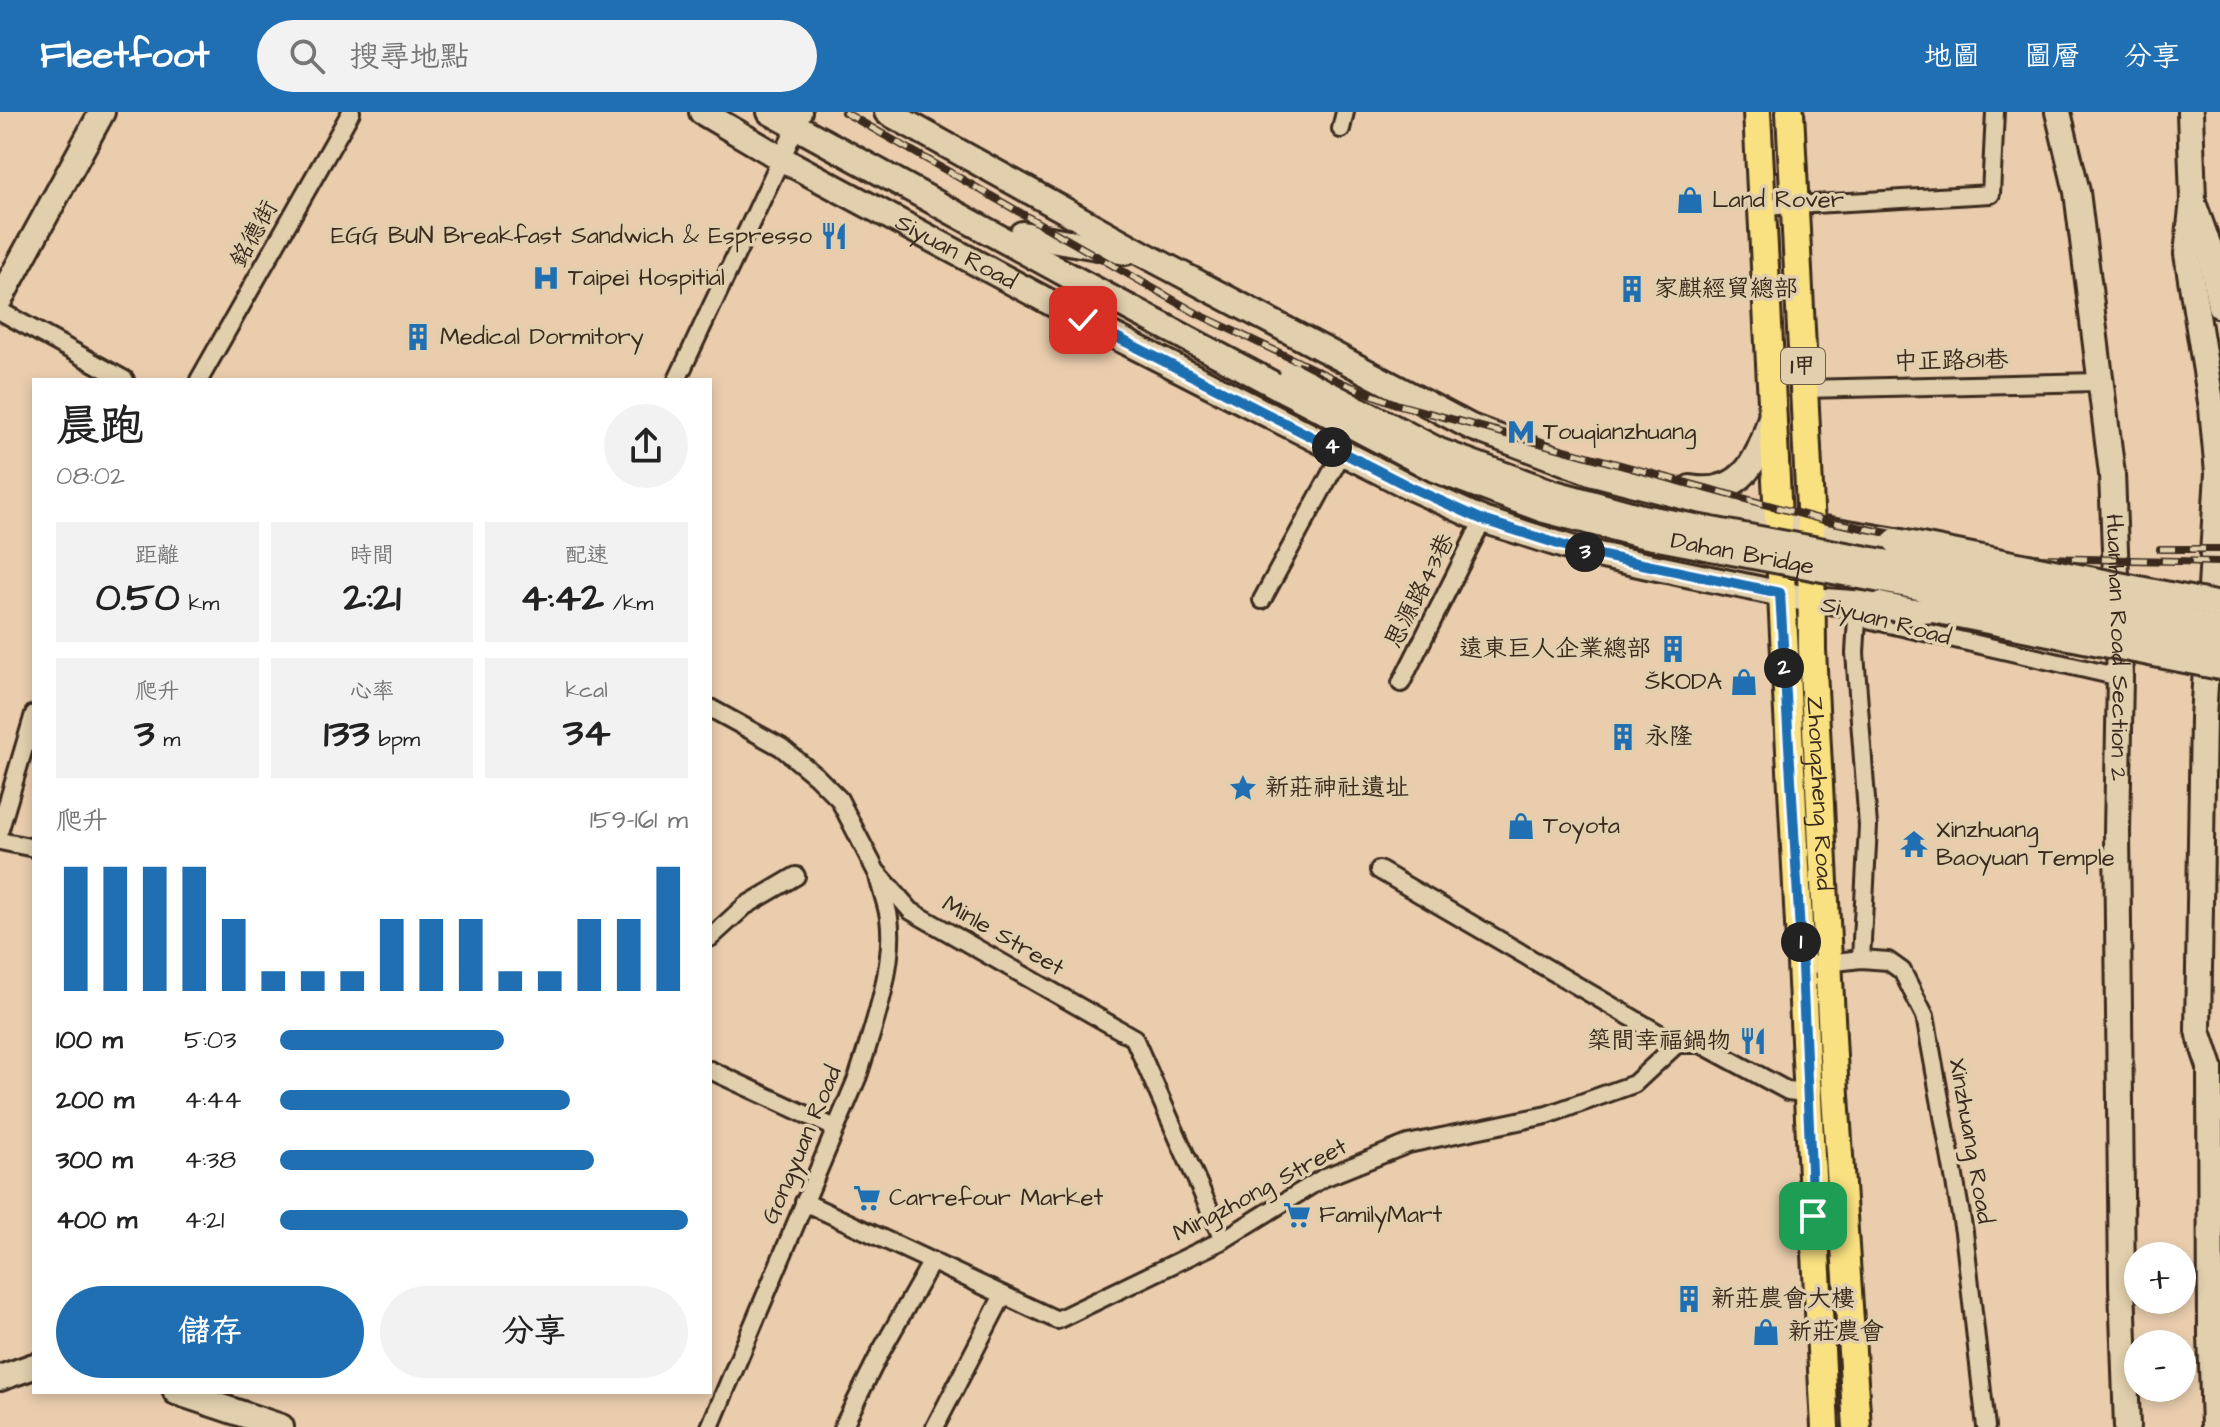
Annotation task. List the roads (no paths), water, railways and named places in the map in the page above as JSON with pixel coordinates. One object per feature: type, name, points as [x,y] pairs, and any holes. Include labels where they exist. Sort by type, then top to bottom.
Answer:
[{"type":"main road","points":[[0,299],[102,112]]},
{"type":"main road","name":"Siyuan Road","points":[[702,112],[782,159],[1201,380],[1342,453],[1483,520],[1580,551],[1811,600]]},
{"type":"main road","name":"Siyuan Road","points":[[770,112],[800,117],[1022,234],[1289,383]]},
{"type":"main road","points":[[887,112],[1145,255],[1446,415],[1524,449],[1565,461],[1715,491],[1728,486],[1752,465],[1761,450],[1773,410]]},
{"type":"main road","name":"Zhongzheng Road","points":[[1757,112],[1780,593],[1815,964],[1835,1095],[1857,1427]]},
{"type":"main road","name":"Zhongzheng Road","points":[[1790,112],[1811,527],[1815,964],[1808,1094],[1825,1427]]},
{"type":"main road","name":"Huanhan Road Section 2","points":[[2058,112],[2077,192],[2112,474],[2120,677],[2117,832],[2122,1285],[2127,1427]]},
{"type":"main road","points":[[2190,112],[2193,200],[2187,254],[2212,408],[2218,473],[2203,718],[2198,1031],[2210,1067],[2214,1427]]},
{"type":"main road","name":"Siyuan Road","points":[[800,117],[1075,279],[1289,383]]},
{"type":"main road","points":[[2193,200],[2210,250],[2220,306]]},
{"type":"main road","points":[[1022,234],[1145,255]]},
{"type":"main road","points":[[1075,279],[1201,380]]},
{"type":"main road","name":"Dahan Bridge","points":[[1289,383],[1439,451],[1551,492],[1642,517],[1949,574],[2220,629]]},
{"type":"main road","name":"Dahan Bridge","points":[[1289,383],[1434,469],[1544,510],[1637,534],[1971,597],[2220,649]]},
{"type":"main road","points":[[1565,461],[1593,473],[1777,521],[1896,541],[2220,605]]},
{"type":"main road","points":[[1580,551],[1593,473]]},
{"type":"main road","points":[[1648,566],[1658,490]]},
{"type":"main road","points":[[1811,600],[1880,605],[1913,612],[1933,610],[2220,667]]},
{"type":"main road","points":[[2210,1067],[2220,1037]]},
{"type":"main road","points":[[0,1378],[32,1367]]},
{"type":"main road","points":[[182,1394],[281,1427]]},
{"type":"street","name":"銘德街","points":[[200,378],[351,112]]},
{"type":"street","points":[[1341,129],[1345,112]]},
{"type":"street","points":[[1762,207],[1991,194],[1995,112]]},
{"type":"street","points":[[678,378],[800,117]]},
{"type":"street","points":[[0,311],[121,378]]},
{"type":"street","name":"中正路81巷","points":[[1804,389],[2099,382]]},
{"type":"street","points":[[1262,600],[1342,453]]},
{"type":"street","name":"思源路43巷","points":[[1401,683],[1483,520]]},
{"type":"street","points":[[1811,527],[1878,532],[2116,575]]},
{"type":"street","name":"Siyuan Road","points":[[1811,600],[1857,618],[2120,677]]},
{"type":"street","points":[[1857,618],[1855,653],[1868,826],[1861,959]]},
{"type":"street","name":"Minle Street","points":[[712,709],[781,747],[839,799],[876,871],[911,911],[1134,1038],[1223,1240]]},
{"type":"street","points":[[0,829],[32,721]]},
{"type":"street","points":[[0,841],[32,848]]},
{"type":"street","points":[[1379,870],[1677,1044],[1701,1044],[1788,1091],[1835,1095]]},
{"type":"street","name":"Gongyuan Road","points":[[710,1427],[858,1076],[871,1035],[889,956],[890,919],[876,871]]},
{"type":"street","points":[[712,936],[745,906],[796,876]]},
{"type":"street","name":"Xinzhuang Road","points":[[1815,964],[1861,959],[1888,961],[1902,971],[1925,1016],[1964,1232],[1986,1427]]},
{"type":"street","name":"Mingzhong Street","points":[[804,1202],[1057,1320],[1223,1240],[1323,1178],[1408,1144],[1547,1115],[1634,1084],[1677,1044]]},
{"type":"street","points":[[712,1071],[835,1128]]},
{"type":"street","points":[[843,1427],[932,1261]]},
{"type":"street","points":[[935,1427],[1003,1295]]},
{"type":"railway","points":[[844,112],[1198,314],[1345,384],[1396,404],[1823,520],[1942,544],[2041,558],[2220,562]]},
{"type":"railway","points":[[2160,549],[2220,549]]},
{"type":"place","name":"Land Rover","points":[[1690,200]]},
{"type":"place","name":"EGG BUN Breakfast Sandwich & Espresso","points":[[834,236]]},
{"type":"place","name":"Taipei Hospitial","points":[[546,278]]},
{"type":"place","name":"家麒經貿總部","points":[[1632,289]]},
{"type":"place","name":"Medical Dormitory","points":[[418,337]]},
{"type":"place","name":"Touqianzhuang","points":[[1521,432]]},
{"type":"place","name":"遠東巨人企業總部","points":[[1673,649]]},
{"type":"place","name":"ŠKODA","points":[[1744,682]]},
{"type":"place","name":"永隆","points":[[1623,737]]},
{"type":"place","name":"新莊神社遺址","points":[[1243,788]]},
{"type":"place","name":"Toyota","points":[[1521,826]]},
{"type":"place","name":"Xinzhuang Baoyuan Temple","points":[[1914,844]]},
{"type":"place","name":"築間幸福鍋物","points":[[1753,1041]]},
{"type":"place","name":"Carrefour Market","points":[[867,1198]]},
{"type":"place","name":"FamilyMart","points":[[1297,1215]]},
{"type":"place","name":"新莊農會大樓","points":[[1689,1299]]},
{"type":"place","name":"新莊農會","points":[[1766,1332]]}]
